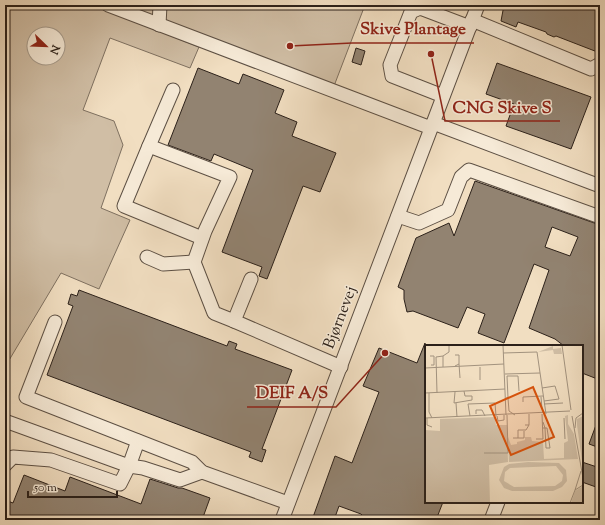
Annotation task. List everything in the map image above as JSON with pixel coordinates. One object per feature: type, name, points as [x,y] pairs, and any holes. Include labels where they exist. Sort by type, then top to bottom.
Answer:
[{"type":"street","points":[[108,5],[432,126],[600,186]]},
{"type":"street","points":[[159,25],[160,5]]},
{"type":"street","name":"Bjørnevej","points":[[282,520],[478,5]]},
{"type":"street","points":[[443,96],[392,76],[390,65],[410,12],[420,8],[471,23],[591,69],[600,64]]},
{"type":"street","points":[[173,90],[124,206],[202,238]]},
{"type":"street","points":[[149,146],[230,177],[202,238],[194,262],[214,313],[341,367]]},
{"type":"street","points":[[398,216],[420,223],[448,210],[461,177],[469,170],[600,217]]},
{"type":"street","points":[[147,257],[163,264],[194,262]]},
{"type":"street","points":[[234,321],[251,279]]},
{"type":"street","points":[[56,322],[26,397],[192,462],[202,472],[288,504]]},
{"type":"street","points":[[5,421],[129,466],[143,468],[180,480],[202,472]]},
{"type":"street","points":[[5,466],[12,457],[52,460],[120,484],[129,466],[138,441]]},
{"type":"street","points":[[491,520],[498,503]]},
{"type":"shaded area","points":[[5,5],[92,5],[199,47],[190,68],[110,38],[83,110],[114,121],[123,145],[101,208],[130,220],[99,289],[61,273],[5,367]]},
{"type":"shaded area","points":[[118,5],[365,5],[334,86]]},
{"type":"building","points":[[504,5],[600,5],[600,53],[556,36],[554,37],[546,32],[518,22],[516,27],[501,21]]},
{"type":"building","points":[[356,48],[365,51],[361,65],[352,62]]},
{"type":"building","points":[[497,63],[591,97],[571,149],[506,126],[514,104],[486,94]]},
{"type":"building","points":[[198,68],[239,84],[243,74],[284,90],[275,113],[297,122],[292,136],[336,153],[320,192],[303,186],[267,279],[259,276],[262,267],[222,252],[253,170],[214,154],[211,161],[168,145]]},
{"type":"building","points":[[475,181],[600,225],[600,380],[583,373],[583,345],[563,345],[555,339],[529,328],[549,270],[534,264],[504,343],[478,333],[485,314],[467,307],[458,328],[413,311],[407,312],[404,299],[404,290],[398,287],[416,238],[449,223],[454,236]],"holes":[[[552,227],[578,237],[570,256],[545,247]]]},
{"type":"building","points":[[79,290],[227,346],[229,341],[237,344],[235,349],[292,370],[262,449],[266,450],[262,462],[249,457],[251,452],[47,375],[73,306],[68,304],[71,294],[77,296]]},
{"type":"building","points":[[425,343],[425,503],[443,503],[436,520],[421,517],[420,520],[371,520],[361,514],[339,506],[334,520],[312,520],[335,456],[352,463],[379,392],[363,386],[379,348],[417,363]]},
{"type":"building","points":[[600,417],[600,448],[589,444]]},
{"type":"building","points":[[583,462],[600,468],[600,476],[596,487],[583,482]]},
{"type":"building","points":[[24,475],[65,491],[70,477],[141,504],[150,479],[210,498],[202,520],[5,520],[5,500],[13,503]]},
{"type":"place","name":"Skive Plantage","points":[[290,46]]},
{"type":"place","name":"CNG Skive S","points":[[431,54]]},
{"type":"place","name":"DEIF A/S","points":[[385,353]]}]
